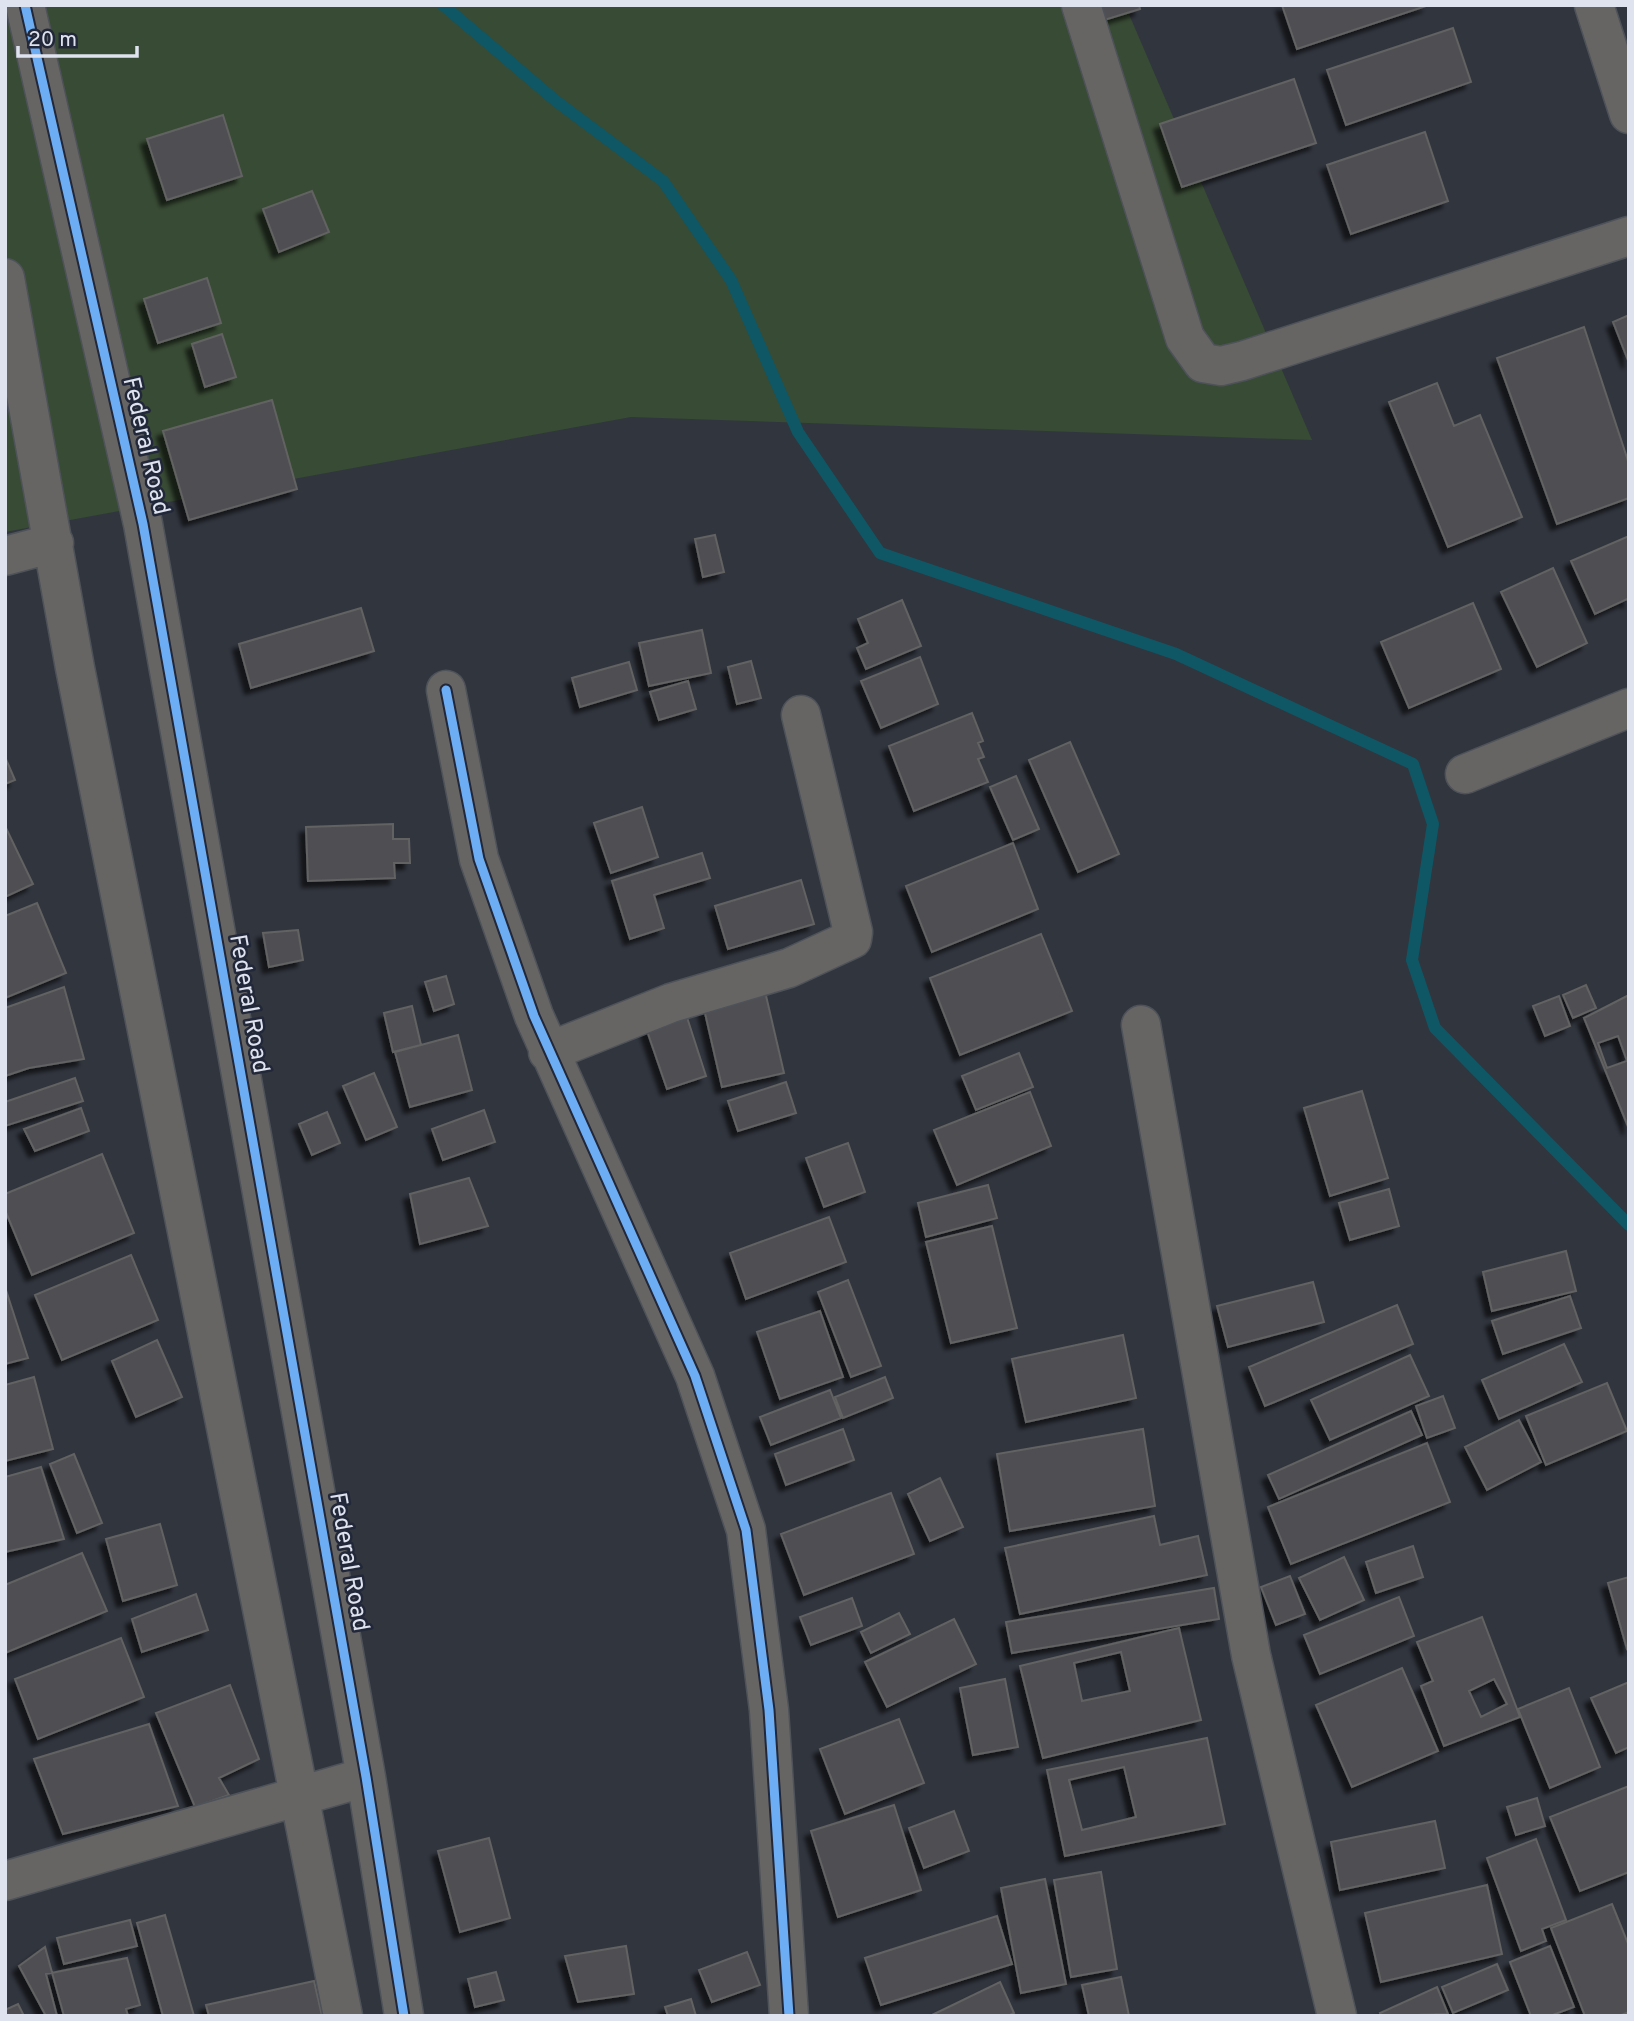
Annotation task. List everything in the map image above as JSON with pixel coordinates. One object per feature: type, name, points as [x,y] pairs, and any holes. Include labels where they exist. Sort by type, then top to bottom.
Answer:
[{"type":"street","name":"Federal Road","points":[[25,5],[143,524],[366,1777],[404,2016]]},
{"type":"street","points":[[1081,5],[1185,338],[1203,363],[1221,366],[1242,361],[1629,236]]},
{"type":"street","points":[[1594,5],[1629,114]]},
{"type":"street","points":[[5,278],[75,668],[344,2016]]},
{"type":"street","points":[[5,556],[54,543]]},
{"type":"street","points":[[446,690],[480,859],[548,1052],[695,1376],[746,1530],[769,1710],[789,2016]]},
{"type":"street","points":[[1465,774],[1629,708]]},
{"type":"street","points":[[548,1052],[671,1003],[789,968],[852,939],[853,932],[802,715]]},
{"type":"street","points":[[1141,1025],[1251,1655],[1337,2016]]},
{"type":"street","points":[[5,1881],[366,1777]]},
{"type":"green space","points":[[5,5],[1125,5],[1312,440],[631,417],[5,532]]},
{"type":"building","points":[[1085,5],[1139,5],[1140,9],[1091,24]]},
{"type":"building","points":[[1282,5],[1429,5],[1297,49]]},
{"type":"building","points":[[1453,28],[1471,82],[1346,125],[1327,70]]},
{"type":"building","points":[[1294,79],[1316,143],[1182,187],[1160,124]]},
{"type":"building","points":[[223,115],[242,176],[167,200],[147,139]]},
{"type":"building","points":[[1425,132],[1448,201],[1351,234],[1327,165]]},
{"type":"building","points":[[312,191],[329,232],[279,252],[263,209]]},
{"type":"building","points":[[207,278],[221,323],[158,343],[144,299]]},
{"type":"building","points":[[1629,315],[1629,363],[1613,322]]},
{"type":"building","points":[[1584,327],[1629,464],[1629,498],[1557,524],[1497,358]]},
{"type":"building","points":[[222,334],[236,377],[205,387],[192,344]]},
{"type":"building","points":[[1437,383],[1454,426],[1480,415],[1522,517],[1448,547],[1389,402]]},
{"type":"building","points":[[272,400],[297,489],[189,520],[163,431]]},
{"type":"building","points":[[715,535],[724,572],[703,577],[695,539]]},
{"type":"building","points":[[1629,536],[1629,603],[1627,599],[1595,614],[1571,561]]},
{"type":"building","points":[[1553,568],[1587,643],[1537,667],[1501,592]]},
{"type":"building","points":[[902,600],[921,646],[866,669],[857,648],[868,643],[858,619]]},
{"type":"building","points":[[1473,603],[1501,669],[1409,708],[1381,642]]},
{"type":"building","points":[[361,608],[374,651],[251,688],[239,644]]},
{"type":"building","points":[[702,630],[711,673],[649,686],[639,643]]},
{"type":"building","points":[[920,657],[938,704],[881,728],[861,681]]},
{"type":"building","points":[[751,661],[761,698],[737,704],[728,667]]},
{"type":"building","points":[[629,662],[637,690],[580,707],[572,678]]},
{"type":"building","points":[[688,681],[696,709],[659,720],[650,692]]},
{"type":"building","points":[[972,713],[983,741],[978,743],[984,757],[978,759],[988,782],[914,811],[889,746]]},
{"type":"building","points":[[1070,742],[1119,854],[1078,872],[1029,760]]},
{"type":"building","points":[[5,757],[15,780],[5,784]]},
{"type":"building","points":[[1016,776],[1039,829],[1013,840],[990,787]]},
{"type":"building","points":[[642,807],[658,857],[611,873],[594,823]]},
{"type":"building","points":[[393,824],[393,839],[409,839],[410,863],[394,863],[395,878],[308,881],[306,827]]},
{"type":"building","points":[[5,826],[33,884],[5,897]]},
{"type":"building","points":[[1013,843],[1038,909],[932,952],[906,886]]},
{"type":"building","points":[[702,853],[710,878],[654,895],[664,928],[630,939],[612,881]]},
{"type":"building","points":[[801,880],[814,924],[728,949],[715,906]]},
{"type":"building","points":[[37,903],[66,973],[5,998],[5,916]]},
{"type":"building","points":[[298,930],[303,960],[269,967],[263,933]]},
{"type":"building","points":[[1041,934],[1072,1011],[960,1055],[930,978]]},
{"type":"building","points":[[446,976],[454,1004],[434,1011],[425,982]]},
{"type":"building","points":[[1586,985],[1596,1008],[1573,1018],[1563,995]]},
{"type":"building","points":[[64,987],[84,1059],[29,1068],[5,1076],[5,1008]]},
{"type":"building","points":[[764,987],[784,1073],[722,1087],[702,1000]]},
{"type":"building","points":[[1629,995],[1629,1129],[1584,1018]],"holes":[[[1618,1036],[1627,1061],[1607,1068],[1598,1043]]]},
{"type":"building","points":[[1559,996],[1570,1026],[1545,1036],[1533,1006]]},
{"type":"building","points":[[683,1005],[706,1076],[667,1089],[643,1019]]},
{"type":"building","points":[[412,1006],[421,1045],[393,1052],[384,1013]]},
{"type":"building","points":[[458,1035],[472,1090],[410,1107],[395,1052]]},
{"type":"building","points":[[1019,1053],[1033,1087],[976,1110],[962,1076]]},
{"type":"building","points":[[374,1073],[397,1127],[366,1140],[343,1086]]},
{"type":"building","points":[[75,1078],[83,1101],[5,1126],[5,1102]]},
{"type":"building","points":[[786,1082],[796,1113],[738,1131],[728,1101]]},
{"type":"building","points":[[1362,1091],[1388,1178],[1330,1196],[1304,1108]]},
{"type":"building","points":[[1030,1092],[1051,1146],[957,1185],[934,1130]]},
{"type":"building","points":[[81,1108],[89,1131],[35,1151],[24,1129]]},
{"type":"building","points":[[484,1110],[495,1142],[443,1160],[432,1129]]},
{"type":"building","points":[[327,1112],[340,1143],[312,1155],[299,1124]]},
{"type":"building","points":[[848,1143],[865,1192],[824,1207],[806,1158]]},
{"type":"building","points":[[102,1154],[134,1233],[32,1275],[5,1210],[5,1194]]},
{"type":"building","points":[[469,1178],[488,1226],[420,1244],[410,1194]]},
{"type":"building","points":[[988,1185],[997,1218],[926,1237],[918,1203]]},
{"type":"building","points":[[1389,1189],[1399,1226],[1350,1240],[1339,1203]]},
{"type":"building","points":[[829,1217],[846,1262],[746,1299],[730,1253]]},
{"type":"building","points":[[992,1226],[1017,1328],[951,1343],[926,1242]]},
{"type":"building","points":[[1566,1251],[1576,1291],[1492,1311],[1483,1272]]},
{"type":"building","points":[[131,1255],[158,1320],[62,1360],[35,1295]]},
{"type":"building","points":[[848,1280],[881,1366],[851,1377],[818,1292]]},
{"type":"building","points":[[1313,1282],[1324,1322],[1228,1347],[1217,1306]]},
{"type":"building","points":[[5,1287],[28,1358],[5,1364]]},
{"type":"building","points":[[1570,1296],[1581,1328],[1503,1354],[1492,1321]]},
{"type":"building","points":[[1397,1305],[1413,1344],[1265,1406],[1249,1367]]},
{"type":"building","points":[[820,1311],[843,1377],[780,1399],[757,1332]]},
{"type":"building","points":[[1123,1335],[1136,1398],[1026,1422],[1012,1359]]},
{"type":"building","points":[[157,1340],[182,1397],[136,1417],[112,1361]]},
{"type":"building","points":[[1564,1344],[1582,1382],[1499,1419],[1482,1380]]},
{"type":"building","points":[[1410,1355],[1429,1396],[1330,1440],[1311,1400]]},
{"type":"building","points":[[34,1377],[53,1449],[5,1461],[5,1385]]},
{"type":"building","points":[[885,1377],[893,1398],[843,1418],[835,1397]]},
{"type":"building","points":[[1607,1383],[1627,1431],[1546,1465],[1526,1416]]},
{"type":"building","points":[[830,1390],[841,1418],[771,1445],[760,1417]]},
{"type":"building","points":[[1443,1396],[1455,1428],[1427,1438],[1416,1406]]},
{"type":"building","points":[[1411,1411],[1422,1435],[1279,1499],[1268,1475]]},
{"type":"building","points":[[1519,1420],[1541,1462],[1487,1490],[1465,1447]]},
{"type":"building","points":[[843,1429],[854,1460],[786,1485],[775,1454]]},
{"type":"building","points":[[1143,1429],[1155,1506],[1010,1531],[997,1454]]},
{"type":"building","points":[[1427,1443],[1450,1502],[1291,1564],[1268,1507]]},
{"type":"building","points":[[74,1454],[102,1523],[77,1533],[50,1464]]},
{"type":"building","points":[[41,1467],[64,1539],[5,1552],[5,1477]]},
{"type":"building","points":[[940,1478],[963,1527],[930,1541],[908,1494]]},
{"type":"building","points":[[891,1493],[914,1554],[804,1595],[781,1534]]},
{"type":"building","points":[[1154,1516],[1160,1545],[1198,1536],[1207,1575],[1020,1614],[1005,1548]]},
{"type":"building","points":[[160,1524],[177,1585],[123,1601],[106,1539]]},
{"type":"building","points":[[1413,1546],[1423,1577],[1376,1593],[1366,1562]]},
{"type":"building","points":[[82,1553],[107,1611],[5,1653],[5,1585]]},
{"type":"building","points":[[1344,1557],[1364,1600],[1320,1620],[1299,1578]]},
{"type":"building","points":[[1290,1576],[1305,1614],[1276,1625],[1261,1587]]},
{"type":"building","points":[[1629,1577],[1629,1648],[1627,1649],[1608,1583]]},
{"type":"building","points":[[1214,1588],[1219,1619],[1012,1653],[1006,1622]]},
{"type":"building","points":[[196,1594],[208,1630],[142,1652],[132,1619]]},
{"type":"building","points":[[1399,1597],[1414,1636],[1320,1674],[1304,1635]]},
{"type":"building","points":[[852,1598],[862,1626],[811,1645],[800,1617]]},
{"type":"building","points":[[899,1613],[910,1634],[871,1653],[861,1632]]},
{"type":"building","points":[[1482,1617],[1520,1717],[1444,1746],[1421,1686],[1433,1681],[1417,1642]],"holes":[[[1494,1679],[1507,1704],[1481,1717],[1469,1691]]]},
{"type":"building","points":[[954,1619],[976,1664],[887,1707],[865,1662]]},
{"type":"building","points":[[1179,1628],[1201,1720],[1043,1758],[1020,1666]],"holes":[[[1121,1652],[1130,1691],[1082,1701],[1074,1663]]]},
{"type":"building","points":[[121,1638],[144,1697],[38,1739],[15,1679]]},
{"type":"building","points":[[1402,1668],[1438,1751],[1352,1787],[1316,1705]]},
{"type":"building","points":[[1005,1679],[1018,1747],[973,1755],[960,1688]]},
{"type":"building","points":[[1629,1682],[1629,1747],[1616,1753],[1591,1698]]},
{"type":"building","points":[[230,1685],[259,1759],[219,1778],[229,1795],[195,1807],[156,1713]]},
{"type":"building","points":[[1569,1688],[1600,1767],[1550,1788],[1518,1709]]},
{"type":"building","points":[[899,1719],[924,1783],[845,1814],[820,1749]]},
{"type":"building","points":[[149,1724],[178,1806],[63,1834],[34,1759]]},
{"type":"building","points":[[1207,1738],[1225,1824],[1065,1856],[1047,1770]],"holes":[[[1124,1767],[1136,1817],[1082,1830],[1069,1780]]]},
{"type":"building","points":[[1629,1786],[1629,1872],[1580,1891],[1550,1817]]},
{"type":"building","points":[[1537,1798],[1545,1826],[1516,1835],[1507,1807]]},
{"type":"building","points":[[894,1805],[921,1890],[838,1917],[811,1831]]},
{"type":"building","points":[[954,1811],[969,1851],[924,1868],[909,1828]]},
{"type":"building","points":[[1435,1821],[1445,1868],[1340,1890],[1331,1842]]},
{"type":"building","points":[[489,1838],[510,1918],[460,1932],[438,1851]]},
{"type":"building","points":[[1536,1839],[1566,1920],[1542,1929],[1546,1941],[1521,1951],[1487,1858]]},
{"type":"building","points":[[1101,1872],[1117,1969],[1071,1977],[1054,1880]]},
{"type":"building","points":[[1045,1879],[1066,1984],[1021,1993],[1001,1888]]},
{"type":"building","points":[[1487,1885],[1502,1954],[1381,1982],[1365,1913]]},
{"type":"building","points":[[1612,1904],[1629,1946],[1629,2012],[1619,2016],[1585,2016],[1551,1928]]},
{"type":"building","points":[[165,1915],[194,2016],[163,2016],[137,1923]]},
{"type":"building","points":[[997,1916],[1012,1964],[881,2005],[865,1958]]},
{"type":"building","points":[[130,1920],[137,1946],[64,1964],[57,1938]]},
{"type":"building","points":[[626,1946],[634,1994],[578,2002],[565,1956]]},
{"type":"building","points":[[1550,1946],[1574,2007],[1550,2016],[1531,2016],[1510,1962]]},
{"type":"building","points":[[45,1947],[64,2016],[46,2016],[19,1966]]},
{"type":"building","points":[[747,1952],[760,1985],[712,2002],[699,1970]]},
{"type":"building","points":[[127,1958],[140,2005],[126,2009],[128,2016],[57,2016],[46,1974]]},
{"type":"building","points":[[1497,1964],[1508,1990],[1453,2013],[1442,1987]]},
{"type":"building","points":[[496,1972],[504,2000],[475,2007],[468,1979]]},
{"type":"building","points":[[1121,1977],[1129,2016],[1089,2016],[1082,1985]]},
{"type":"building","points":[[314,1981],[322,2016],[209,2016],[206,2005]]},
{"type":"building","points":[[1000,1982],[1014,2013],[1008,2016],[930,2016]]},
{"type":"building","points":[[1437,1987],[1448,2014],[1381,2016],[1380,2013]]},
{"type":"building","points":[[691,1999],[696,2016],[668,2016],[665,2007]]},
{"type":"building","points":[[18,2004],[24,2016],[5,2016],[5,2010]]},
{"type":"waterway","points":[[443,5],[556,101],[663,181],[731,280],[798,432],[880,553],[1176,654],[1413,764],[1433,824],[1412,960],[1435,1028],[1629,1225]]},
{"type":"cycle path","points":[[25,5],[143,524],[366,1777],[404,2016]]},
{"type":"cycle path","points":[[446,690],[479,859],[534,1016],[695,1376],[746,1530],[769,1710],[789,2016]]}]
